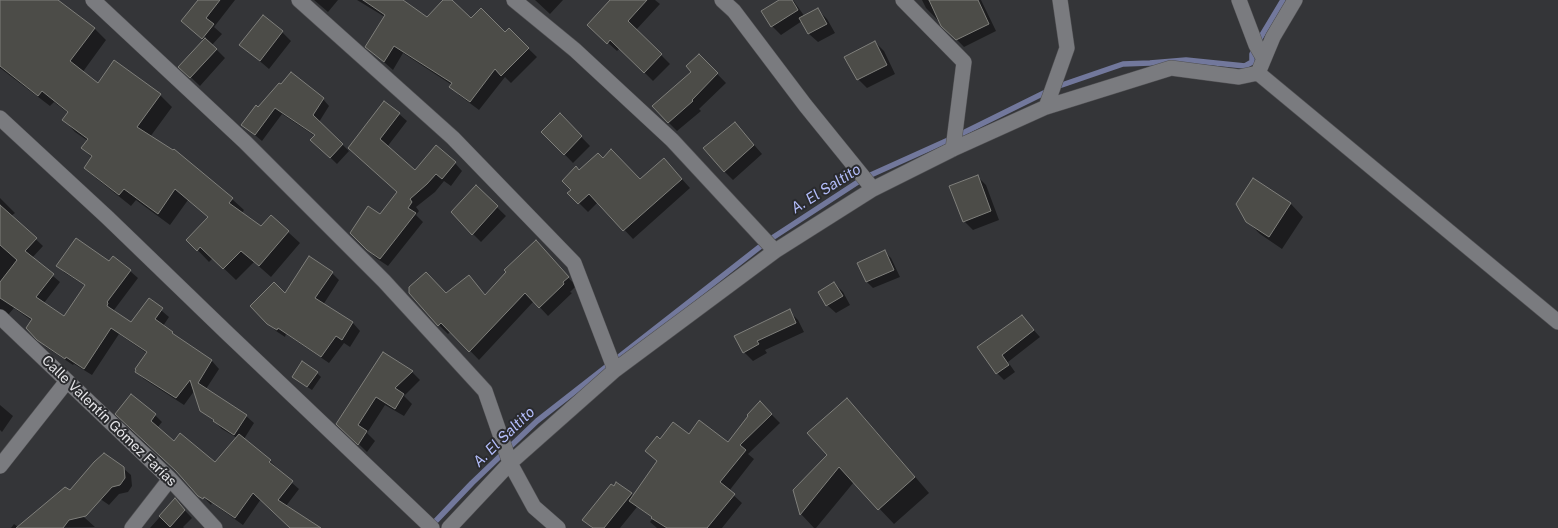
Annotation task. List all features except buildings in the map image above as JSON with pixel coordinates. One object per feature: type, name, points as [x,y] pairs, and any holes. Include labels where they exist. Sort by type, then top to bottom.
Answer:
[{"type":"street","points":[[93,0],[252,148],[384,281],[485,391],[510,463],[534,507],[558,528]]},
{"type":"street","points":[[299,0],[453,138],[574,263],[615,370]]},
{"type":"street","points":[[514,0],[574,50],[672,140],[775,251]]},
{"type":"street","points":[[722,0],[734,11],[805,105],[873,189]]},
{"type":"street","points":[[903,0],[964,62],[952,148]]},
{"type":"street","points":[[1046,107],[1067,48],[1060,0]]},
{"type":"street","points":[[1239,0],[1256,45],[1261,66],[1558,322]]},
{"type":"street","points":[[449,528],[510,463],[615,370],[775,251],[873,189],[952,148],[1046,107],[1171,68],[1239,77],[1261,66],[1273,37],[1295,0]]},
{"type":"street","points":[[0,118],[108,218],[432,528]]},
{"type":"street","name":"Calle Valentín Gómez Farías","points":[[0,316],[170,479],[215,528]]},
{"type":"street","points":[[0,466],[67,381]]},
{"type":"street","points":[[132,528],[170,479]]},
{"type":"waterway","name":"A. El Saltito","points":[[1056,87],[1123,64],[1186,60],[1245,66],[1252,62],[1252,54],[1256,45],[1283,0]]},
{"type":"waterway","name":"A. El Saltito","points":[[431,526],[472,483],[537,421],[766,242],[864,178],[955,137],[1048,91]]}]
